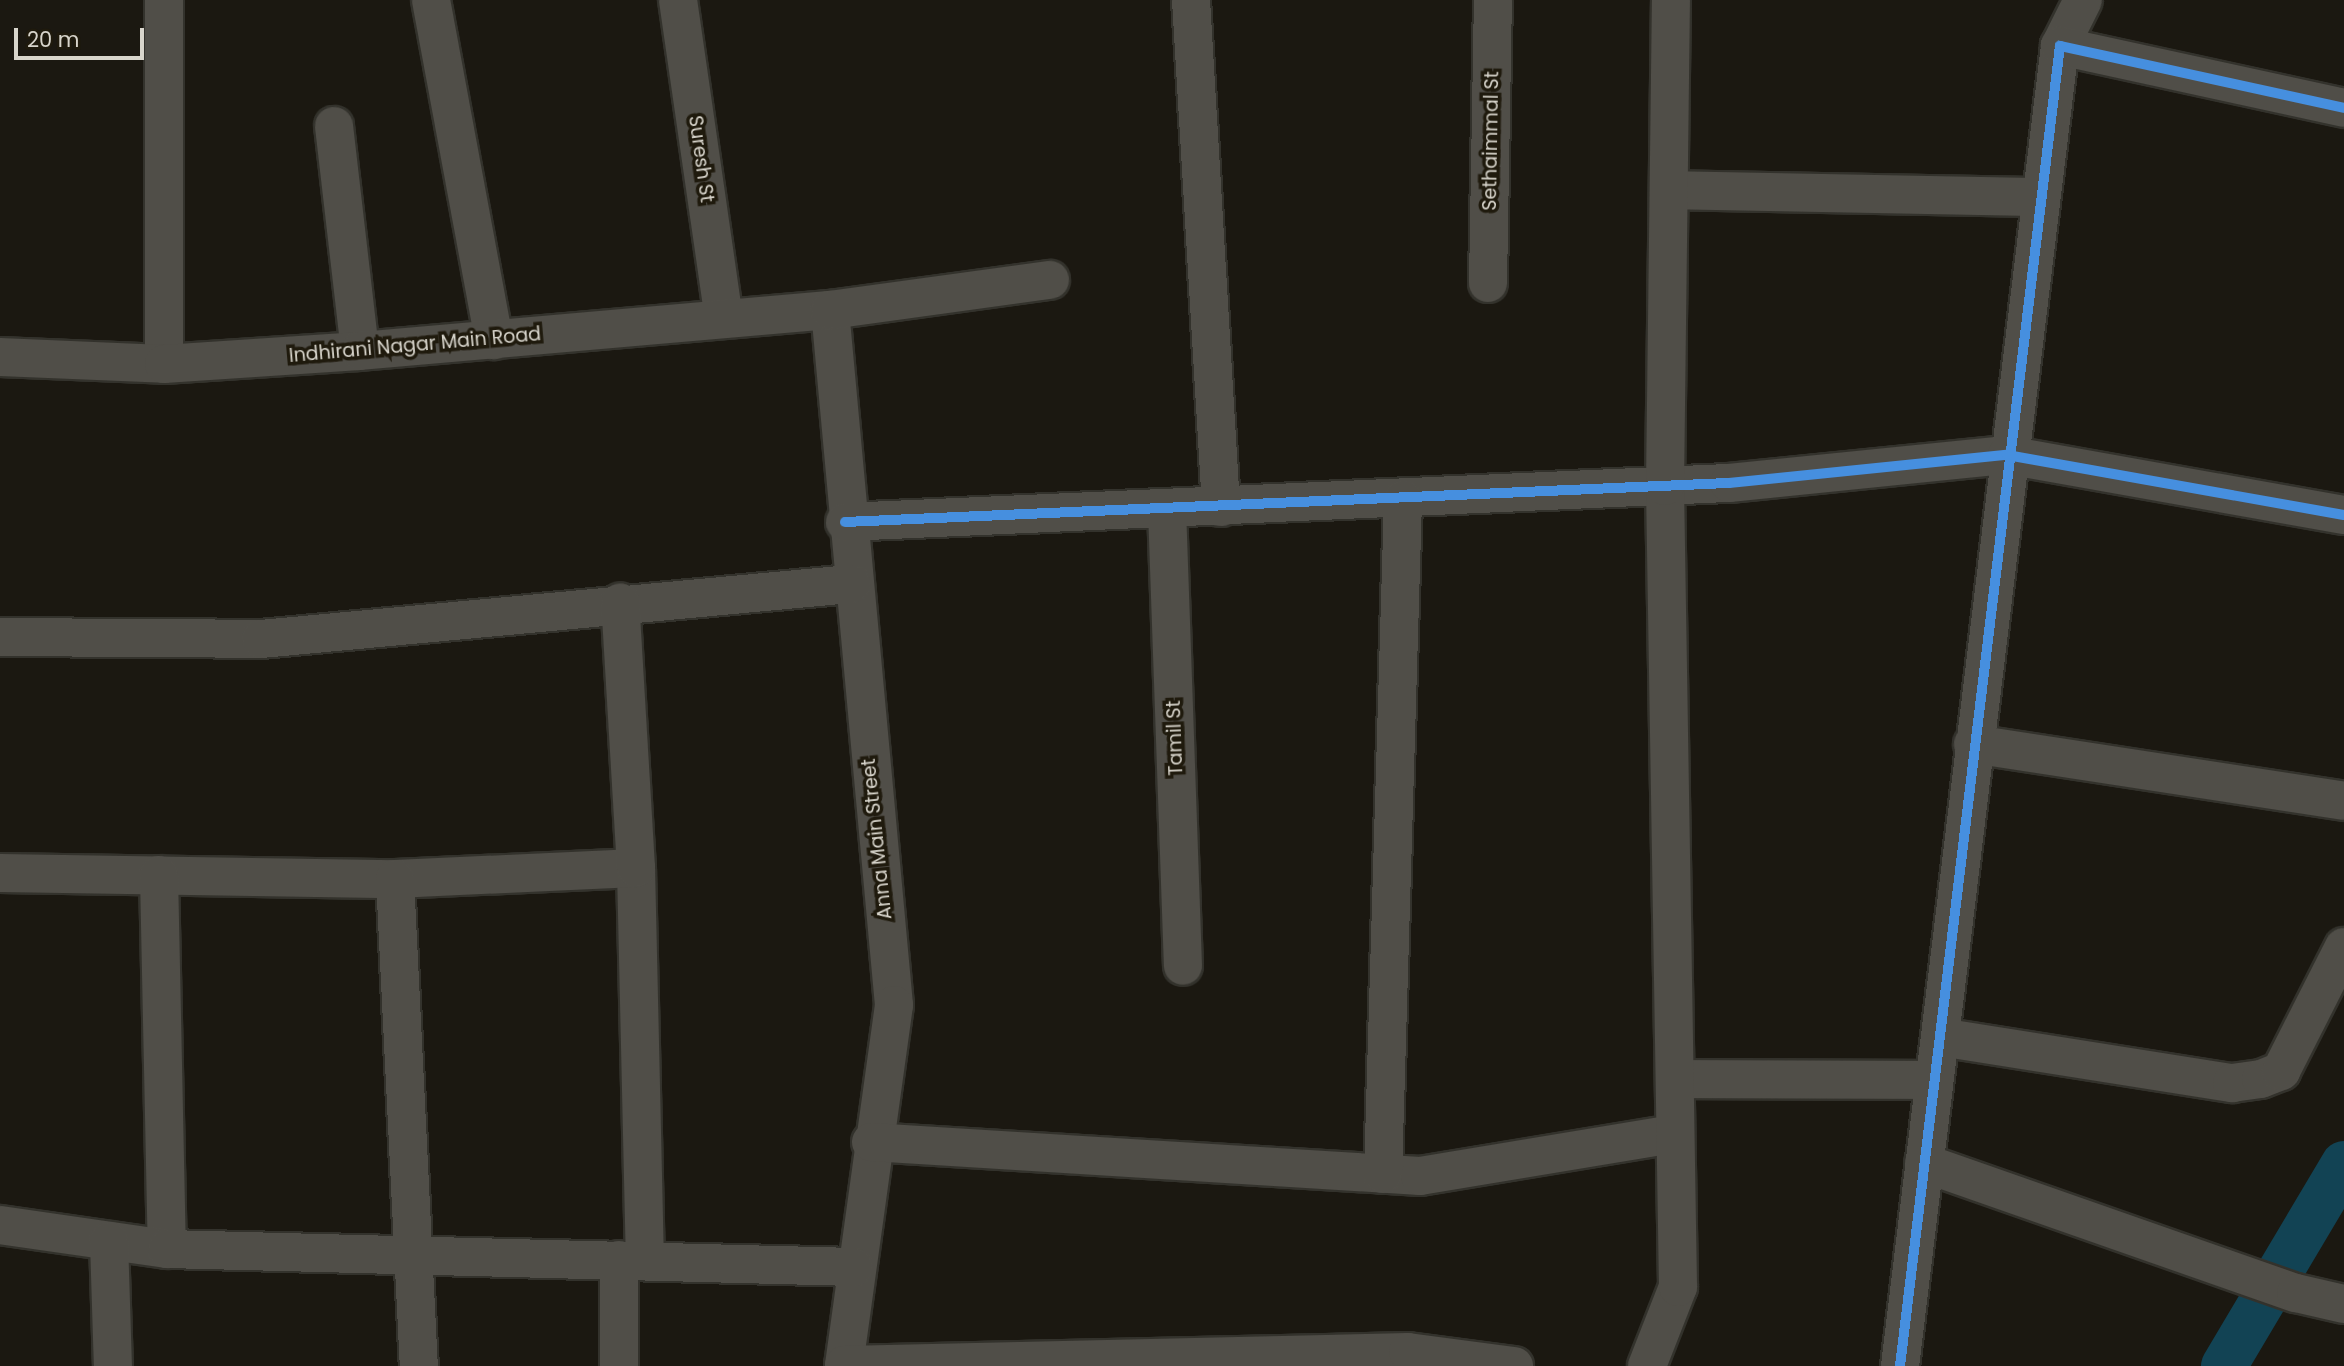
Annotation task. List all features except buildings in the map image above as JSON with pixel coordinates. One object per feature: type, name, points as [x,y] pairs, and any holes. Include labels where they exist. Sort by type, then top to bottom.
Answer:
[{"type":"street","points":[[164,0],[164,364]]},
{"type":"street","points":[[431,0],[494,340]]},
{"type":"street","name":"Suresh St","points":[[678,0],[724,318]]},
{"type":"street","points":[[1191,0],[1222,507]]},
{"type":"street","name":"Sethaimmal St","points":[[1488,283],[1493,0]]},
{"type":"street","points":[[1647,1366],[1678,1287],[1665,486],[1671,0]]},
{"type":"street","points":[[1900,1366],[2007,455],[2060,46],[2083,0]]},
{"type":"street","points":[[2060,46],[2344,108]]},
{"type":"street","points":[[334,126],[360,351]]},
{"type":"street","points":[[1669,190],[2041,197]]},
{"type":"street","name":"Indhirani Nagar Main Road","points":[[0,357],[164,364],[360,351],[830,310],[1050,280]]},
{"type":"street","name":"Anna Main Street","points":[[830,310],[845,522],[894,1005],[871,1142],[844,1365]]},
{"type":"street","points":[[845,522],[1665,486],[2007,455],[2344,515]]},
{"type":"street","points":[[1383,1174],[1404,499]]},
{"type":"street","name":"Tamil St","points":[[1167,509],[1183,966]]},
{"type":"street","points":[[0,637],[261,639],[620,602],[851,584]]},
{"type":"street","points":[[619,1366],[632,1260],[636,868],[620,602]]},
{"type":"street","points":[[1973,744],[2344,800]]},
{"type":"street","points":[[0,873],[395,879],[636,868]]},
{"type":"street","points":[[159,876],[167,1249]]},
{"type":"street","points":[[395,879],[416,1259],[419,1366]]},
{"type":"street","points":[[1940,1037],[2232,1083],[2261,1079],[2281,1071],[2344,947]]},
{"type":"street","points":[[1675,1079],[1934,1080]]},
{"type":"street","points":[[871,1142],[1420,1176],[1675,1134]]},
{"type":"street","points":[[1924,1163],[2296,1293],[2344,1304]]},
{"type":"street","points":[[0,1225],[167,1249],[416,1259],[632,1260],[854,1267]]},
{"type":"street","points":[[109,1241],[113,1366]]},
{"type":"street","points":[[844,1365],[1408,1352],[1514,1366]]},
{"type":"waterway","points":[[2224,1366],[2344,1164]]},
{"type":"cycle path","points":[[1900,1366],[2060,46],[2344,108]]},
{"type":"cycle path","points":[[845,522],[1729,483],[2007,455],[2344,515]]}]
